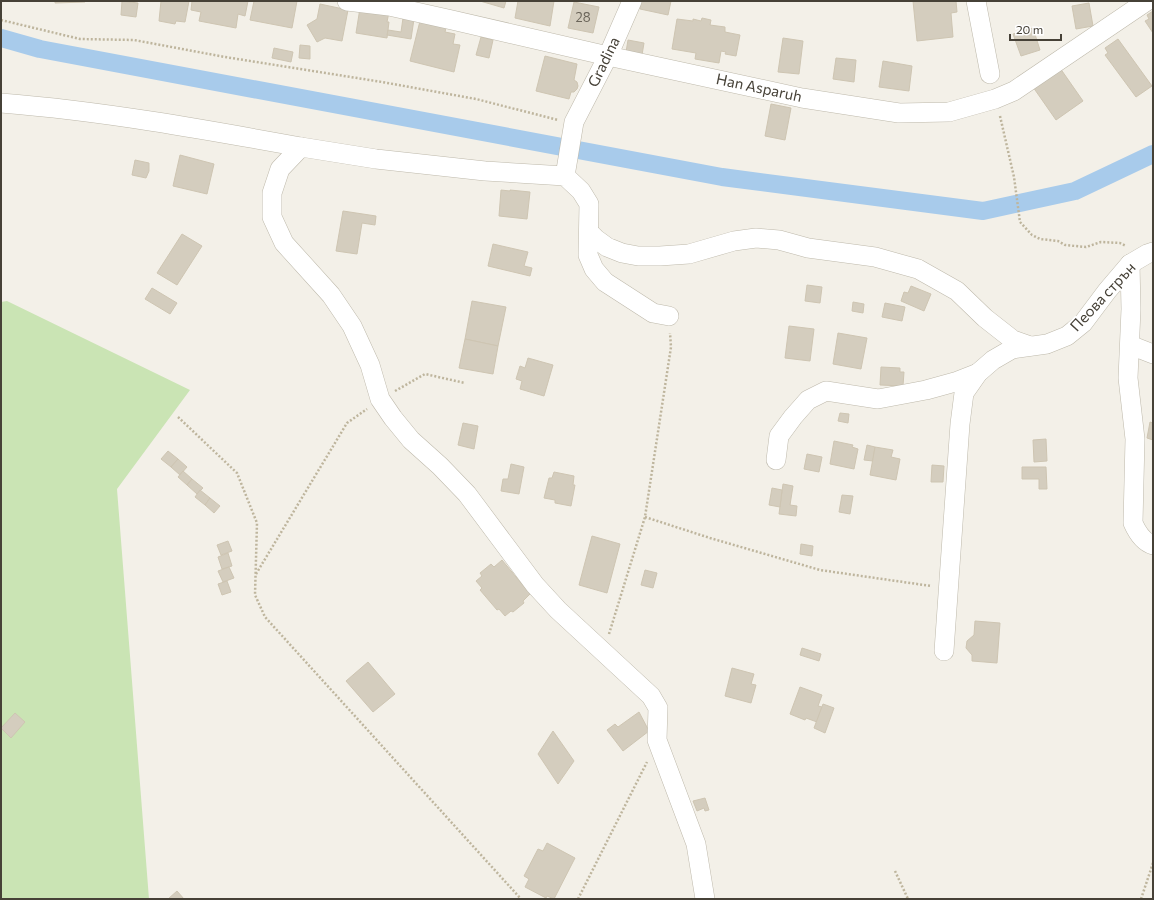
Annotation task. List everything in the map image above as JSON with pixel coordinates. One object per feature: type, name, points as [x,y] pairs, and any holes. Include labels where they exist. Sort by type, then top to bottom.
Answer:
[{"type":"street","name":"Han Asparuh","points":[[347,1],[389,6],[802,98],[899,113],[949,112],[995,99],[1014,91],[1147,1]]},
{"type":"street","name":"Gradina","points":[[565,176],[574,122],[608,56],[632,1]]},
{"type":"street","points":[[976,1],[990,74]]},
{"type":"street","points":[[1,103],[40,106],[136,118],[376,159],[485,171],[565,176],[581,192],[589,204],[588,255],[594,269],[605,282],[653,313],[669,316]]},
{"type":"street","points":[[301,147],[280,169],[272,194],[272,217],[284,243],[331,296],[352,326],[370,365],[380,399],[393,418],[411,440],[440,466],[467,494],[535,586],[558,610],[651,696],[658,708],[657,740],[696,844],[705,899]]},
{"type":"street","points":[[588,232],[607,247],[622,253],[638,256],[689,254],[734,241],[756,238],[779,240],[808,248],[875,257],[918,269],[957,291],[985,318],[1013,340],[1030,346]]},
{"type":"street","name":"Пеова стрън","points":[[978,373],[994,360],[1012,349],[1047,344],[1067,336],[1083,322],[1130,264],[1150,253]]},
{"type":"street","points":[[1130,264],[1130,345],[1128,378],[1135,439],[1133,523],[1138,533],[1148,544],[1153,545]]},
{"type":"street","points":[[1130,345],[1153,354]]},
{"type":"street","points":[[776,460],[780,436],[793,417],[808,400],[826,391],[878,399],[926,390],[955,382],[978,373]]},
{"type":"street","points":[[944,651],[950,589],[960,424],[964,393],[978,373]]},
{"type":"path","points":[[1,20],[80,38],[134,40],[226,57],[382,82],[476,99],[552,119],[574,122]]},
{"type":"path","points":[[995,99],[1014,177],[1015,195],[1020,222],[1032,235],[1040,239],[1058,241],[1065,245],[1086,247],[1101,242],[1120,243],[1150,253]]},
{"type":"path","points":[[603,652],[645,517],[671,347],[669,316]]},
{"type":"path","points":[[256,575],[346,423],[380,399],[425,374],[465,383]]},
{"type":"path","points":[[178,417],[237,473],[257,523],[255,595],[265,617],[520,899]]},
{"type":"path","points":[[645,517],[710,538],[820,570],[950,589]]},
{"type":"path","points":[[578,899],[657,740]]},
{"type":"path","points":[[1141,899],[1153,863]]},
{"type":"path","points":[[895,871],[908,899]]},
{"type":"green space","points":[[7,301],[190,390],[117,489],[149,899],[1,899],[1,302]]},
{"type":"building","points":[[55,1],[85,1],[85,2],[55,3]]},
{"type":"building","points":[[122,1],[138,3],[136,17],[121,15]]},
{"type":"building","points":[[161,1],[189,1],[185,22],[176,21],[175,24],[159,21]]},
{"type":"building","points":[[192,1],[248,1],[245,16],[238,14],[236,28],[199,21],[201,12],[191,10]]},
{"type":"building","points":[[254,1],[297,1],[292,28],[250,20]]},
{"type":"building","points":[[480,1],[506,1],[504,8]]},
{"type":"building","points":[[518,1],[554,1],[550,26],[515,18]]},
{"type":"building","points":[[641,1],[671,1],[668,15],[640,9]]},
{"type":"building","points":[[913,1],[956,1],[957,12],[951,13],[953,37],[917,41]]},
{"type":"building","points":[[574,2],[599,7],[593,33],[568,28]]},
{"type":"building","points":[[1089,3],[1093,26],[1076,29],[1072,6]]},
{"type":"building","points":[[320,4],[348,10],[342,41],[325,38],[317,42],[307,25],[317,19]]},
{"type":"building","points":[[360,8],[389,12],[387,22],[389,22],[387,38],[356,33]]},
{"type":"building","points":[[1153,11],[1153,33],[1145,21],[1149,19],[1147,15]]},
{"type":"building","points":[[421,17],[447,24],[445,32],[455,34],[453,44],[460,45],[454,72],[410,61]]},
{"type":"building","points":[[403,18],[414,19],[411,39],[387,35],[388,30],[401,32]]},
{"type":"building","points":[[702,18],[711,20],[710,25],[725,27],[725,32],[740,35],[736,56],[725,54],[726,52],[721,51],[719,63],[695,59],[696,53],[672,49],[677,19],[693,21],[693,19],[701,21]]},
{"type":"building","points":[[1033,28],[1040,50],[1021,56],[1013,34]]},
{"type":"building","points":[[481,37],[493,40],[489,58],[476,55]]},
{"type":"building","points":[[783,38],[803,41],[799,74],[778,72]]},
{"type":"building","points":[[1118,39],[1152,86],[1136,97],[1105,55],[1108,53],[1105,48]]},
{"type":"building","points":[[628,40],[644,43],[642,55],[626,52]]},
{"type":"building","points":[[300,45],[310,46],[310,59],[299,58]]},
{"type":"building","points":[[274,48],[293,52],[291,62],[272,58]]},
{"type":"building","points":[[545,56],[577,64],[574,80],[577,82],[578,86],[574,92],[571,92],[569,99],[536,91]]},
{"type":"building","points":[[836,58],[856,60],[854,82],[833,79]]},
{"type":"building","points":[[883,61],[912,66],[909,91],[879,87]]},
{"type":"building","points":[[1060,68],[1083,101],[1056,120],[1033,87]]},
{"type":"building","points":[[771,104],[791,108],[785,140],[765,136]]},
{"type":"building","points":[[180,155],[214,164],[207,194],[173,186]]},
{"type":"building","points":[[135,160],[149,163],[149,171],[146,178],[132,175]]},
{"type":"building","points":[[501,190],[530,192],[527,219],[499,216]]},
{"type":"building","points":[[343,211],[376,216],[375,225],[362,223],[357,254],[336,251]]},
{"type":"building","points":[[182,234],[202,246],[177,285],[157,273]]},
{"type":"building","points":[[493,244],[528,252],[524,266],[532,268],[530,276],[488,266]]},
{"type":"building","points":[[807,285],[822,287],[820,303],[805,301]]},
{"type":"building","points":[[911,286],[931,294],[924,311],[901,301],[904,292],[908,293]]},
{"type":"building","points":[[152,288],[177,303],[170,314],[145,299]]},
{"type":"building","points":[[472,301],[506,307],[498,346],[465,339]]},
{"type":"building","points":[[853,302],[864,304],[863,313],[852,311]]},
{"type":"building","points":[[885,303],[905,307],[902,321],[882,317]]},
{"type":"building","points":[[789,326],[814,329],[810,361],[785,358]]},
{"type":"building","points":[[838,333],[867,338],[861,369],[833,364]]},
{"type":"building","points":[[465,339],[498,346],[493,374],[459,368]]},
{"type":"building","points":[[528,358],[553,365],[544,396],[520,389],[522,381],[516,379],[520,366],[525,368]]},
{"type":"building","points":[[881,367],[900,368],[900,372],[904,372],[903,386],[880,385]]},
{"type":"building","points":[[840,413],[849,414],[848,423],[838,421]]},
{"type":"building","points":[[1150,422],[1153,423],[1153,440],[1147,438]]},
{"type":"building","points":[[463,423],[478,426],[474,449],[458,445]]},
{"type":"building","points":[[1046,439],[1047,461],[1034,462],[1033,440]]},
{"type":"building","points":[[834,441],[853,445],[852,447],[858,449],[854,469],[830,464]]},
{"type":"building","points":[[867,445],[875,447],[873,461],[864,460]]},
{"type":"building","points":[[875,447],[893,450],[891,457],[900,459],[896,480],[870,475]]},
{"type":"building","points":[[168,451],[178,459],[171,467],[161,459]]},
{"type":"building","points":[[807,454],[822,457],[819,472],[804,469]]},
{"type":"building","points":[[178,459],[187,467],[180,475],[171,467]]},
{"type":"building","points":[[511,464],[524,467],[519,494],[501,491],[503,479],[508,479]]},
{"type":"building","points":[[932,465],[944,466],[943,482],[931,482]]},
{"type":"building","points":[[1022,467],[1046,467],[1047,489],[1039,489],[1039,479],[1022,479]]},
{"type":"building","points":[[183,471],[192,479],[187,485],[178,477]]},
{"type":"building","points":[[554,472],[574,476],[573,485],[575,485],[571,506],[555,503],[555,500],[544,498],[549,478],[552,478]]},
{"type":"building","points":[[192,479],[203,488],[197,494],[187,485]]},
{"type":"building","points":[[783,484],[793,486],[790,505],[797,506],[796,516],[779,514]]},
{"type":"building","points":[[772,488],[782,490],[780,507],[769,505]]},
{"type":"building","points":[[200,490],[210,498],[205,505],[195,497]]},
{"type":"building","points":[[842,495],[853,496],[850,514],[839,512]]},
{"type":"building","points":[[210,498],[220,506],[214,513],[205,505]]},
{"type":"building","points":[[592,536],[620,544],[607,593],[579,585]]},
{"type":"building","points":[[228,541],[232,551],[221,555],[217,545]]},
{"type":"building","points":[[801,544],[813,546],[812,556],[800,554]]},
{"type":"building","points":[[228,553],[232,566],[222,569],[218,557]]},
{"type":"building","points":[[502,560],[530,594],[523,601],[524,603],[513,612],[511,611],[505,616],[499,609],[497,610],[480,590],[482,588],[476,581],[482,576],[480,573],[491,564],[494,567]]},
{"type":"building","points":[[229,567],[234,578],[223,582],[218,571]]},
{"type":"building","points":[[645,570],[657,573],[653,588],[641,585]]},
{"type":"building","points":[[227,581],[231,592],[222,595],[218,584]]},
{"type":"building","points":[[975,621],[1000,623],[997,663],[972,661],[972,655],[966,648],[967,641],[974,635]]},
{"type":"building","points":[[802,648],[821,654],[819,661],[800,655]]},
{"type":"building","points":[[368,662],[395,694],[373,712],[346,681]]},
{"type":"building","points":[[732,668],[754,674],[751,684],[756,685],[751,703],[725,696]]},
{"type":"building","points":[[800,687],[822,695],[818,706],[822,707],[817,722],[806,718],[805,720],[790,714]]},
{"type":"building","points":[[823,704],[834,708],[825,733],[814,728]]},
{"type":"building","points":[[639,712],[649,731],[623,751],[607,730],[615,724],[618,727]]},
{"type":"building","points":[[15,713],[25,722],[11,738],[1,728]]},
{"type":"building","points":[[553,731],[574,761],[558,784],[538,754]]},
{"type":"building","points":[[705,798],[709,810],[705,811],[704,808],[697,811],[693,801]]},
{"type":"building","points":[[547,843],[575,858],[554,899],[547,896],[546,898],[525,887],[529,879],[524,876],[538,849],[543,851]]},
{"type":"building","points":[[177,891],[184,899],[168,899]]},
{"type":"waterway","points":[[1,38],[40,49],[722,177],[983,211],[1075,191],[1153,154]]}]
